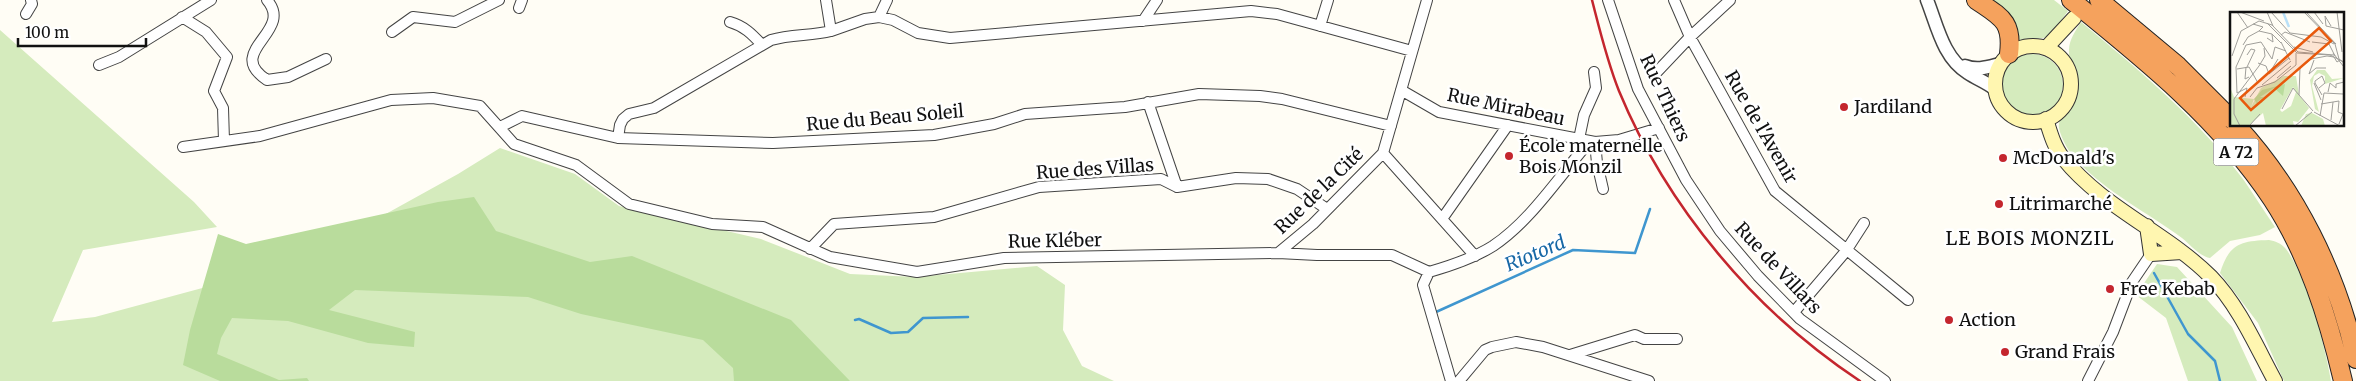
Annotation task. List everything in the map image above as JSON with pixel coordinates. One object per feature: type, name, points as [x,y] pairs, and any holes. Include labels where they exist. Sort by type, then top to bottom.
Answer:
[{"type":"highway","points":[[1976,0],[2002,18],[2009,28],[2011,39],[2005,59]]},
{"type":"highway","name":"A 72","points":[[2071,0],[2132,49],[2189,100],[2247,164],[2272,199],[2294,238],[2312,277],[2330,326],[2343,381]]},
{"type":"highway","name":"A 72","points":[[2099,0],[2178,66],[2230,118]]},
{"type":"highway","name":"A 72","points":[[2237,126],[2271,168],[2307,227],[2336,289],[2356,359]]},
{"type":"main road","points":[[2046,48],[2074,18],[2058,56]]},
{"type":"main road","points":[[2027,47],[2046,48],[2058,56],[2066,66],[2070,78],[2070,91],[2061,108],[2046,119],[2029,121],[2013,116],[1998,100],[1995,88],[1996,72],[2005,59],[2027,47]]},
{"type":"main road","points":[[2046,119],[2062,156],[2094,189],[2182,252],[2211,277],[2227,297],[2275,381]]},
{"type":"main road","points":[[2147,226],[2152,254],[2182,252]]},
{"type":"main road","points":[[2259,350],[2267,381]]},
{"type":"street","points":[[26,14],[32,4],[31,0]]},
{"type":"street","points":[[99,66],[119,57],[211,0]]},
{"type":"street","points":[[267,0],[272,10],[273,19],[270,28],[254,51],[251,61],[254,70],[267,80],[288,77],[326,59]]},
{"type":"street","points":[[392,32],[413,17],[455,22],[500,0]]},
{"type":"street","points":[[826,0],[831,31]]},
{"type":"street","points":[[880,17],[887,0]]},
{"type":"street","points":[[1143,21],[1157,0]]},
{"type":"street","points":[[1252,11],[1255,0]]},
{"type":"street","points":[[1320,26],[1328,0]]},
{"type":"street","points":[[1427,0],[1383,153],[1475,256]]},
{"type":"street","name":"Rue Thiers","points":[[1608,0],[1638,89],[1686,180]]},
{"type":"street","name":"Rue de l'Avenir","points":[[1674,0],[1690,37],[1774,191],[1908,300]]},
{"type":"street","points":[[1654,75],[1690,37],[1730,0]]},
{"type":"street","points":[[1927,0],[1947,53],[1968,73],[1983,79],[1995,88]]},
{"type":"street","points":[[618,138],[623,119],[630,114],[654,108],[762,46],[787,35],[818,34],[865,19],[880,17],[893,20],[918,33],[950,38],[1252,11],[1277,14],[1412,51]]},
{"type":"street","points":[[182,17],[206,32],[228,57],[214,91],[223,108],[224,141],[183,146]]},
{"type":"street","points":[[730,22],[740,25],[752,34],[762,46]]},
{"type":"street","points":[[1956,62],[1971,69],[1984,68],[2005,59]]},
{"type":"street","points":[[1452,381],[1423,285],[1429,272],[1475,256],[1494,246],[1522,222],[1584,148],[1579,139],[1584,115],[1596,88],[1594,72]]},
{"type":"street","name":"Rue Mirabeau","points":[[1401,90],[1440,112],[1595,142],[1619,140],[1659,128]]},
{"type":"street","name":"Rue du Beau Soleil","points":[[500,127],[522,116],[618,138],[773,143],[934,135],[994,124],[1025,114],[1125,107],[1199,94],[1260,96],[1282,99],[1391,126]]},
{"type":"street","name":"Rue Kléber","points":[[224,141],[260,136],[391,100],[433,98],[480,106],[514,144],[576,165],[629,204],[712,224],[763,227],[830,257],[917,272],[1004,258],[1278,253],[1392,255],[1429,272]]},
{"type":"street","points":[[1148,102],[1177,187]]},
{"type":"street","points":[[1442,219],[1508,125]]},
{"type":"street","points":[[1595,142],[1597,163],[1603,189]]},
{"type":"street","name":"Rue de la Cité","points":[[1278,253],[1327,209],[1383,153]]},
{"type":"street","name":"Rue des Villas","points":[[810,249],[834,224],[934,217],[1039,187],[1161,179],[1177,187],[1236,178],[1268,179],[1297,189],[1327,209]]},
{"type":"street","name":"Rue de Villars","points":[[1686,180],[1720,231],[1758,276],[1800,319],[1885,381]]},
{"type":"street","points":[[1794,312],[1846,251],[1864,223]]},
{"type":"street","points":[[2088,381],[2113,332],[2132,282],[2152,254]]},
{"type":"street","points":[[1570,355],[1635,335],[1644,339],[1677,339]]},
{"type":"street","points":[[1459,381],[1479,356],[1492,347],[1516,342],[1529,343],[1570,355],[1649,381]]},
{"type":"green space","points":[[1985,0],[2054,0],[2068,11],[2049,37],[2014,42]]},
{"type":"green space","points":[[2081,22],[2167,96],[2207,136],[2243,179],[2275,227],[2260,235],[2230,241],[2210,258],[2206,257],[2182,238],[2115,193],[2078,162],[2064,141],[2059,124],[2074,96],[2076,86],[2069,55],[2069,46]]},
{"type":"green space","points":[[0,30],[194,202],[217,227],[83,250],[52,322],[95,317],[299,262],[458,174],[500,148],[575,174],[619,206],[761,239],[850,274],[916,277],[1037,266],[1065,285],[1063,330],[1082,366],[1114,381],[0,381]]},
{"type":"green space","points":[[2032,54],[2044,56],[2054,63],[2061,73],[2063,85],[2061,97],[2054,107],[2044,114],[2032,116],[2020,114],[2010,107],[2003,97],[2001,85],[2003,73],[2010,63],[2020,56]]},
{"type":"green space","points":[[474,197],[496,231],[590,262],[632,256],[791,320],[850,381],[734,381],[733,368],[703,340],[581,314],[528,297],[355,290],[329,310],[415,332],[414,347],[368,343],[288,321],[232,318],[221,338],[217,354],[279,380],[307,378],[309,381],[220,381],[183,365],[190,330],[218,234],[246,244],[438,202]]},
{"type":"green space","points":[[2269,240],[2282,245],[2286,249],[2301,277],[2320,331],[2331,381],[2284,381],[2258,323],[2220,273],[2227,256],[2237,246],[2243,243]]},
{"type":"green space","points":[[2157,264],[2177,267],[2232,327],[2257,381],[2188,381],[2166,318],[2136,295]]},
{"type":"waterway","name":"Riotord","points":[[1436,312],[1573,250],[1635,253],[1650,209]]},
{"type":"waterway","points":[[2154,273],[2188,334],[2215,361],[2220,381]]},
{"type":"waterway","points":[[855,320],[859,319],[891,333],[908,332],[923,318],[968,317]]},
{"type":"railway","points":[[1592,0],[1607,57],[1619,91],[1639,134],[1662,176],[1689,216],[1718,254],[1750,290],[1821,353],[1860,381]]},
{"type":"place","name":"Jardiland","points":[[1844,107]]},
{"type":"place","name":"École maternelle Bois Monzil","points":[[1509,156]]},
{"type":"place","name":"McDonald's","points":[[2003,158]]},
{"type":"place","name":"Litrimarché","points":[[1999,204]]},
{"type":"place","name":"Free Kebab","points":[[2110,289]]},
{"type":"place","name":"Action","points":[[1949,320]]},
{"type":"place","name":"Grand Frais","points":[[2005,352]]},
{"type":"district","name":"LE BOIS MONZIL","points":[[2030,238]]}]
